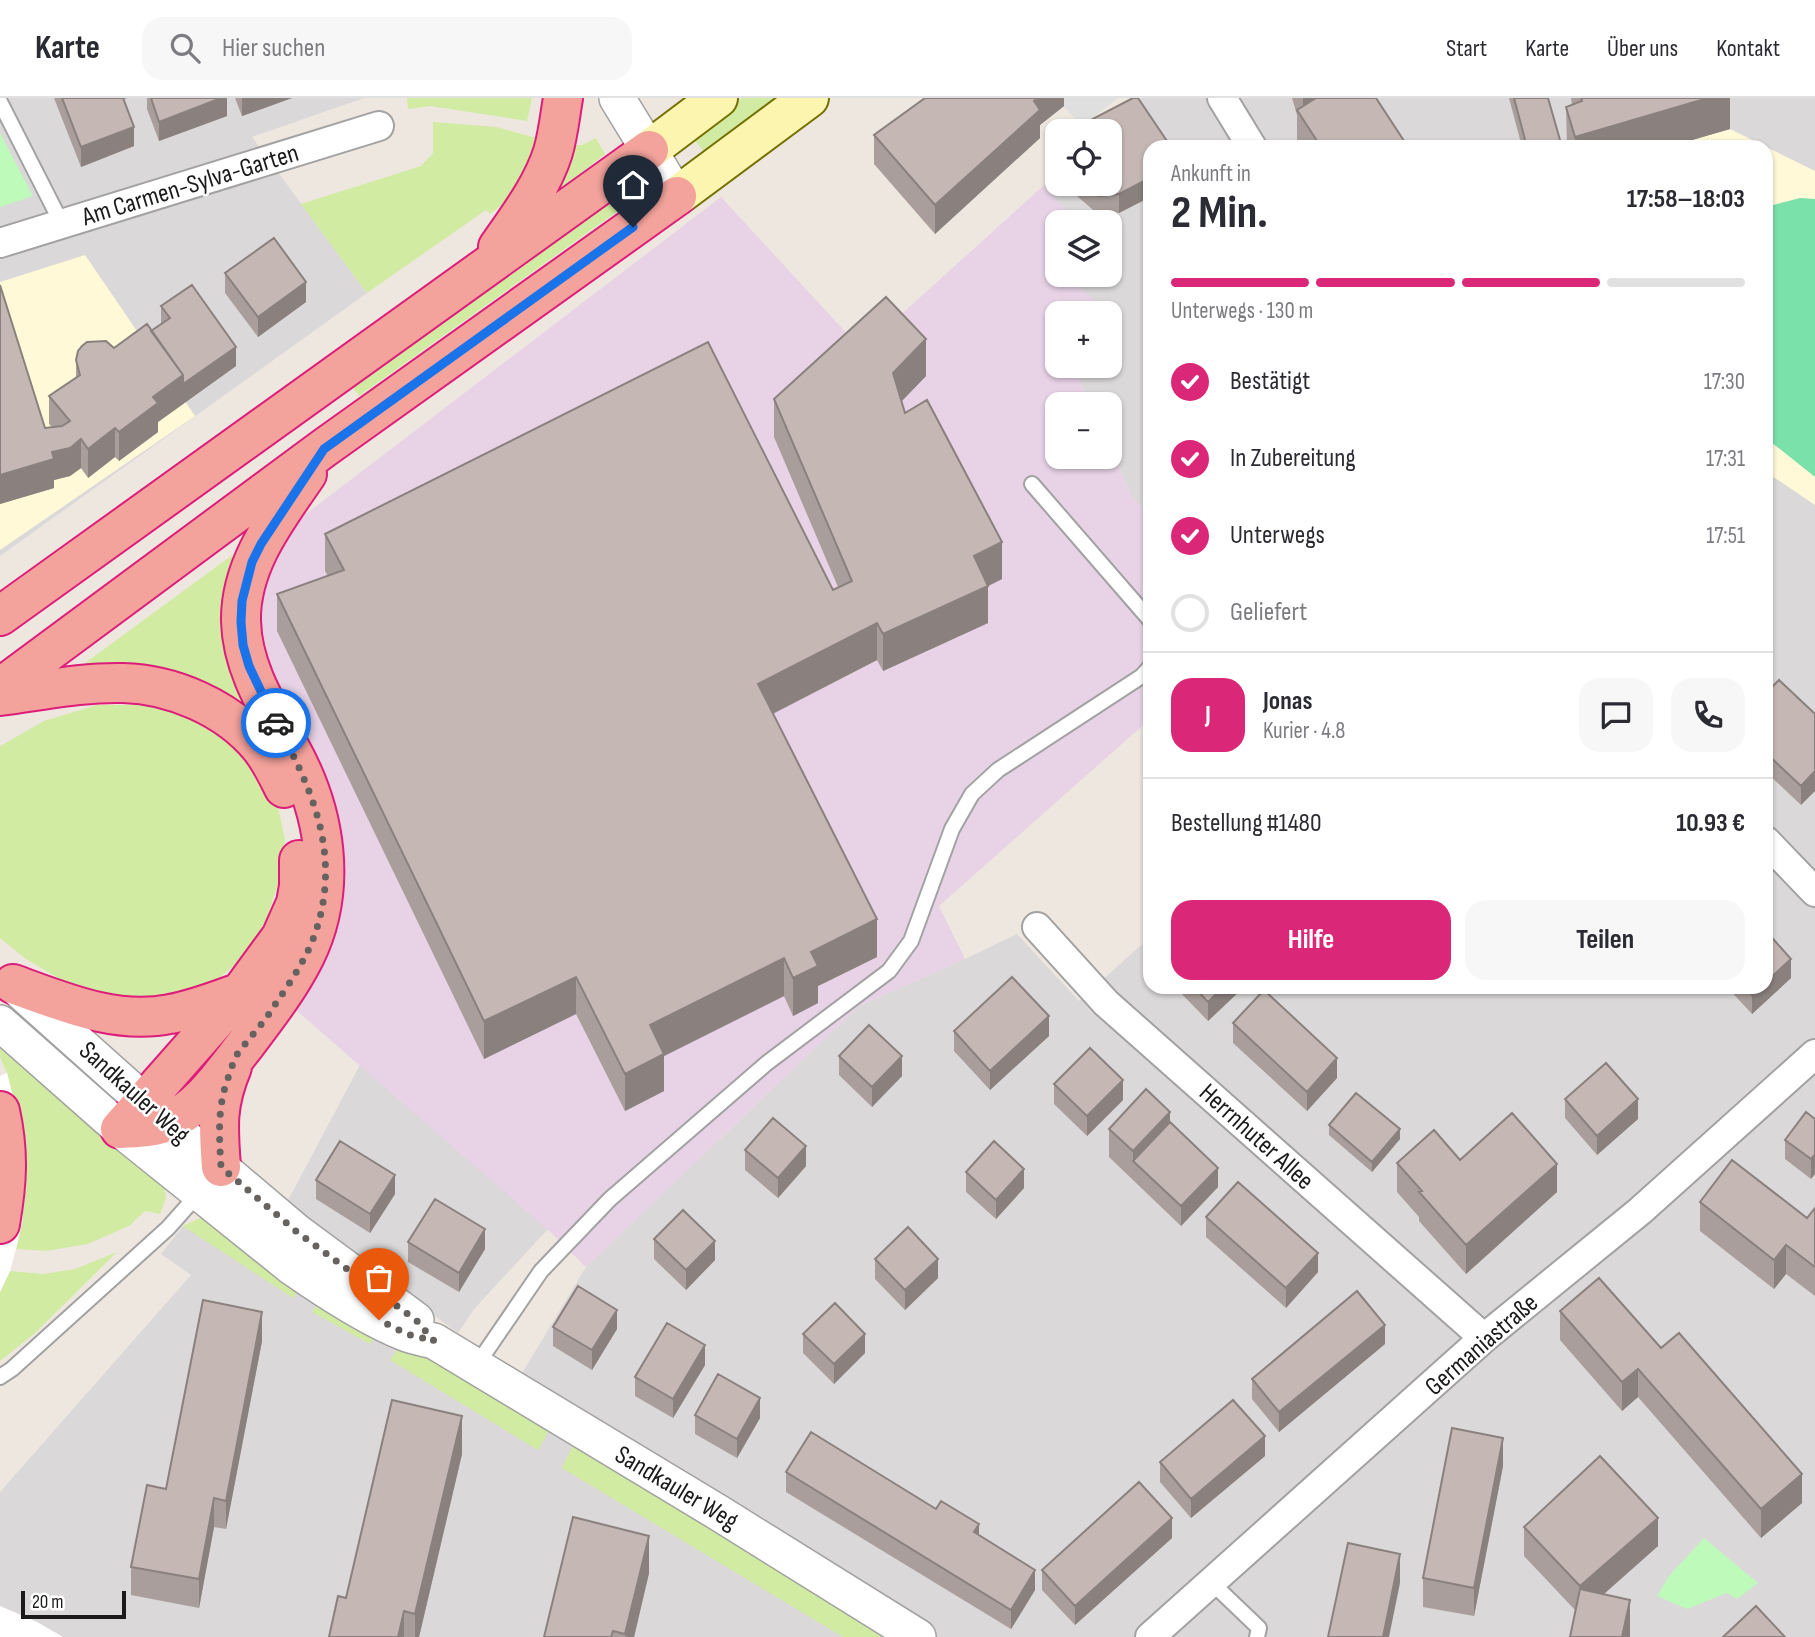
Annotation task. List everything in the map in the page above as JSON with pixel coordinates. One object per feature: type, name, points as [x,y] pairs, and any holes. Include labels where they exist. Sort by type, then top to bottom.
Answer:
[{"type":"highway","points":[[483,269],[541,179],[553,152],[563,98]]},
{"type":"highway","points":[[0,616],[649,150]]},
{"type":"highway","points":[[0,688],[324,449],[677,195]]},
{"type":"highway","points":[[156,1111],[193,1105],[272,1010],[305,957],[316,931],[323,903],[324,855],[317,810],[307,782],[253,676],[243,645],[241,622],[242,601],[252,562],[274,523],[324,449]]},
{"type":"highway","points":[[0,696],[91,684],[123,683],[151,685],[176,692],[221,714],[242,729],[260,747],[286,791],[293,814],[299,858],[299,886],[296,903],[281,937],[156,1111],[139,1128],[120,1129]]},
{"type":"highway","points":[[6,979],[71,1005],[127,1017],[170,1014],[240,993]]},
{"type":"highway","points":[[210,1180],[220,1103],[236,1056]]},
{"type":"highway","points":[[0,1111],[7,1178],[0,1224]]},
{"type":"main road","points":[[649,150],[718,98]]},
{"type":"main road","points":[[677,195],[809,98]]},
{"type":"street","points":[[617,98],[677,195]]},
{"type":"street","points":[[1223,98],[1248,140]]},
{"type":"street","name":"Am Carmen-Sylva-Garten","points":[[0,243],[379,126]]},
{"type":"street","points":[[1773,848],[1815,892]]},
{"type":"street","name":"Herrnhuter Allee","points":[[1037,927],[1106,1003],[1484,1339]]},
{"type":"street","name":"Sandkauler Weg","points":[[6,979],[156,1111],[210,1180]]},
{"type":"street","name":"Sandkauler Weg","points":[[0,1023],[120,1129],[297,1232],[417,1321],[434,1341],[918,1637]]},
{"type":"street","name":"Germaniastraße","points":[[1150,1637],[1484,1339],[1640,1211],[1815,1054]]},
{"type":"lane","points":[[0,102],[62,224]]},
{"type":"lane","points":[[1032,484],[1143,612]]},
{"type":"lane","points":[[476,1366],[541,1271],[610,1199],[767,1063],[888,971],[911,941],[952,829],[972,794],[998,770],[1143,675]]},
{"type":"lane","points":[[0,1377],[168,1227],[210,1180]]},
{"type":"lane","points":[[1211,1582],[1259,1628],[1257,1637]]},
{"type":"shaded area","points":[[0,98],[364,98],[252,137],[367,293],[0,556]]},
{"type":"shaded area","points":[[1056,98],[1118,98],[1091,119],[1076,119]]},
{"type":"shaded area","points":[[1142,98],[1815,98],[1815,1637],[63,1637],[0,1606],[0,1492],[191,1275],[161,1254],[183,1226],[207,1215],[521,1375],[586,1267],[859,1006],[1017,934],[1079,1001],[1143,943],[1143,994],[1773,994],[1773,140],[1143,140],[1143,509],[1132,497],[1120,469],[1122,469],[1122,392],[1085,392],[1078,378],[1122,378],[1122,301],[1094,301],[1079,287],[1122,287],[1122,210],[1066,210],[1052,196],[1122,196],[1122,119],[1118,119]]},
{"type":"shaded area","points":[[1730,129],[1752,140],[1692,140]]},
{"type":"shaded area","points":[[1773,150],[1815,171],[1815,505],[1773,477]]},
{"type":"shaded area","points":[[1043,186],[1045,196],[1052,196],[1066,210],[1045,210],[1045,287],[1079,287],[1095,301],[1045,301],[1045,378],[1078,378],[1085,392],[1045,392],[1045,469],[1120,469],[1132,497],[1143,509],[1143,725],[939,906],[965,959],[859,1006],[586,1267],[547,1229],[295,1009],[332,806],[271,670],[262,627],[263,596],[273,562],[302,517],[721,197],[862,350]]},
{"type":"shaded area","points":[[85,255],[195,416],[0,550],[0,282]]},
{"type":"shaded area","points":[[360,1065],[548,1229],[474,1309],[458,1333],[285,1206]]},
{"type":"green space","points":[[407,98],[532,98],[527,121],[430,106],[408,109]]},
{"type":"green space","points":[[742,98],[791,98],[710,159],[692,137]]},
{"type":"green space","points":[[433,122],[496,127],[544,140],[507,201],[490,214],[486,210],[367,293],[301,204],[421,166],[433,153]]},
{"type":"green space","points":[[0,133],[33,196],[0,207]]},
{"type":"green space","points":[[596,138],[605,154],[551,196],[566,145],[582,145]]},
{"type":"green space","points":[[607,197],[618,211],[359,396],[351,384]]},
{"type":"green space","points":[[1800,198],[1815,199],[1815,477],[1773,444],[1773,205]]},
{"type":"green space","points":[[242,548],[230,576],[221,631],[230,673],[249,701],[239,708],[66,677]]},
{"type":"green space","points":[[97,705],[144,705],[189,714],[231,737],[277,802],[285,840],[280,878],[266,920],[244,957],[211,985],[167,1002],[80,991],[26,959],[0,938],[0,746],[44,721]]},
{"type":"green space","points":[[0,1044],[163,1177],[166,1198],[160,1214],[145,1211],[129,1226],[88,1244],[46,1251],[16,1249],[26,1182],[21,1128],[7,1073],[0,1057]]},
{"type":"green space","points":[[207,1215],[300,1288],[293,1298],[183,1226]]},
{"type":"green space","points":[[117,1252],[34,1334],[0,1361],[0,1292],[10,1271],[43,1274],[75,1269]]},
{"type":"green space","points":[[322,1297],[380,1329],[370,1344],[312,1312]]},
{"type":"green space","points":[[402,1343],[550,1429],[538,1450],[390,1360]]},
{"type":"green space","points":[[573,1445],[890,1637],[843,1637],[562,1468]]},
{"type":"green space","points":[[1704,1538],[1758,1583],[1737,1599],[1727,1593],[1687,1609],[1657,1596],[1669,1576]]},
{"type":"pier","points":[[7,1073],[21,1128],[26,1182],[16,1249],[0,1292],[0,1076]]},
{"type":"pier","points":[[0,1606],[37,1622],[63,1637],[0,1637]]},
{"type":"building","points":[[62,98],[123,98],[134,127],[81,147]]},
{"type":"building","points":[[151,98],[221,98],[159,122]]},
{"type":"building","points":[[925,98],[1038,98],[1034,101],[1040,110],[935,205],[874,135]]},
{"type":"building","points":[[1133,98],[1138,98],[1166,140],[1143,140],[1143,182],[1122,192],[1122,119],[1092,119]]},
{"type":"building","points":[[1316,98],[1376,98],[1403,140],[1316,140],[1297,110]]},
{"type":"building","points":[[1514,98],[1548,98],[1560,140],[1525,140]]},
{"type":"building","points":[[1581,98],[1708,98],[1575,137],[1566,107],[1582,101]]},
{"type":"building","points":[[274,238],[306,282],[258,317],[225,273]]},
{"type":"building","points":[[0,285],[45,428],[62,426],[70,421],[49,396],[80,375],[76,360],[78,351],[87,342],[106,341],[114,348],[147,324],[183,375],[153,397],[158,403],[119,432],[115,428],[88,449],[81,439],[70,448],[52,452],[54,459],[0,475]]},
{"type":"building","points":[[192,285],[236,347],[183,384],[183,375],[151,331],[170,318],[161,306]]},
{"type":"building","points":[[886,297],[926,339],[893,373],[905,413],[927,400],[1002,542],[974,556],[988,586],[883,634],[877,623],[758,684],[877,919],[811,952],[818,966],[793,978],[784,958],[650,1025],[664,1054],[625,1074],[576,977],[484,1021],[277,594],[344,570],[325,534],[708,342],[833,590],[852,581],[774,399]]},
{"type":"building","points":[[1779,680],[1815,714],[1815,771],[1801,786],[1773,760],[1773,686]]},
{"type":"building","points":[[1773,939],[1791,959],[1773,976]]},
{"type":"building","points":[[1012,977],[1049,1016],[990,1071],[954,1031]]},
{"type":"building","points":[[1201,994],[1216,994],[1208,1002]]},
{"type":"building","points":[[1260,994],[1268,994],[1337,1058],[1307,1092],[1233,1023]]},
{"type":"building","points":[[869,1025],[902,1056],[872,1087],[839,1056]]},
{"type":"building","points":[[1090,1048],[1123,1080],[1087,1116],[1054,1084]]},
{"type":"building","points":[[1606,1063],[1638,1099],[1597,1136],[1565,1099]]},
{"type":"building","points":[[1146,1089],[1170,1112],[1133,1151],[1109,1129]]},
{"type":"building","points":[[1356,1093],[1400,1129],[1372,1162],[1329,1125]]},
{"type":"building","points":[[1806,1112],[1815,1119],[1815,1154],[1811,1159],[1785,1140]]},
{"type":"building","points":[[1512,1113],[1557,1164],[1466,1245],[1397,1163],[1434,1130],[1460,1160]]},
{"type":"building","points":[[773,1118],[806,1146],[778,1178],[745,1150]]},
{"type":"building","points":[[1170,1122],[1218,1168],[1181,1206],[1133,1161]]},
{"type":"building","points":[[340,1141],[395,1175],[370,1214],[316,1180]]},
{"type":"building","points":[[994,1141],[1024,1169],[996,1200],[966,1172]]},
{"type":"building","points":[[1732,1160],[1807,1218],[1815,1208],[1815,1267],[1786,1245],[1774,1260],[1700,1202]]},
{"type":"building","points":[[1238,1182],[1318,1253],[1286,1288],[1206,1217]]},
{"type":"building","points":[[435,1199],[485,1229],[459,1273],[408,1242]]},
{"type":"building","points":[[683,1210],[715,1241],[686,1270],[654,1239]]},
{"type":"building","points":[[908,1227],[938,1259],[905,1290],[875,1259]]},
{"type":"building","points":[[1599,1278],[1661,1348],[1679,1333],[1802,1474],[1761,1509],[1638,1369],[1622,1382],[1560,1311]]},
{"type":"building","points":[[578,1286],[617,1310],[592,1350],[553,1327]]},
{"type":"building","points":[[1357,1291],[1385,1325],[1279,1412],[1252,1379]]},
{"type":"building","points":[[203,1300],[262,1312],[226,1501],[214,1498],[199,1579],[131,1567],[147,1485],[166,1489]]},
{"type":"building","points":[[835,1303],[865,1334],[834,1364],[803,1334]]},
{"type":"building","points":[[667,1323],[705,1345],[673,1399],[635,1377]]},
{"type":"building","points":[[718,1374],[760,1398],[737,1439],[695,1415]]},
{"type":"building","points":[[392,1400],[462,1416],[415,1614],[404,1611],[398,1637],[329,1637],[338,1596],[346,1598]]},
{"type":"building","points":[[1233,1400],[1265,1436],[1191,1499],[1160,1462]]},
{"type":"building","points":[[1452,1428],[1503,1438],[1474,1588],[1423,1578]]},
{"type":"building","points":[[811,1432],[936,1509],[941,1501],[979,1524],[974,1532],[1035,1570],[1011,1610],[786,1472]]},
{"type":"building","points":[[1600,1456],[1658,1518],[1580,1586],[1524,1527]]},
{"type":"building","points":[[1139,1482],[1172,1518],[1075,1606],[1042,1570]]},
{"type":"building","points":[[573,1517],[649,1536],[625,1634],[613,1631],[611,1637],[544,1637]]},
{"type":"building","points":[[1348,1543],[1400,1554],[1383,1637],[1328,1637]]},
{"type":"building","points":[[1580,1589],[1630,1600],[1622,1637],[1570,1637]]},
{"type":"building","points":[[1756,1606],[1785,1637],[1723,1637]]},
{"type":"way so far","points":[[276,723],[307,782],[317,810],[324,855],[323,903],[316,931],[305,957],[272,1010],[236,1056],[227,1078],[218,1121],[221,1167],[297,1232],[405,1311],[434,1341],[407,1334],[379,1320]]},
{"type":"route","points":[[276,723],[257,686],[243,645],[242,601],[252,562],[261,544],[324,449],[633,227]]}]
